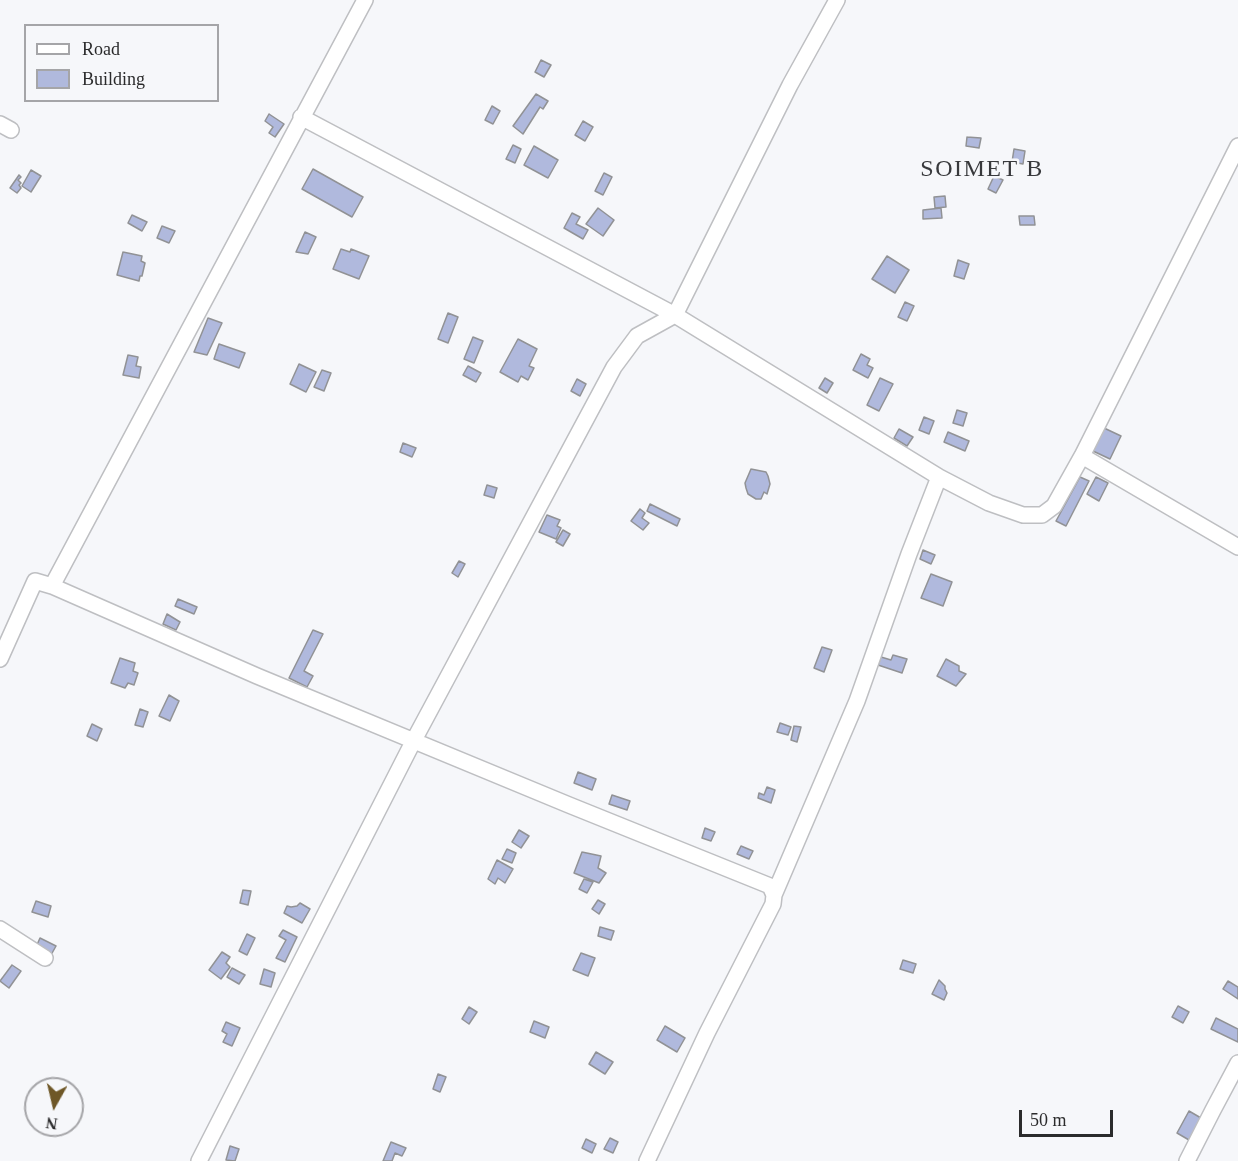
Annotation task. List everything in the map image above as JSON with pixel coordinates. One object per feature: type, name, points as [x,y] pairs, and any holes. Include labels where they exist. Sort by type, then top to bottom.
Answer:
[{"type":"street","points":[[52,586],[364,0]]},
{"type":"street","points":[[199,1161],[414,740],[614,367],[637,336],[675,315],[790,84],[837,0]]},
{"type":"street","points":[[301,117],[675,315],[939,477],[989,503],[1023,515],[1042,515],[1054,506],[1082,456],[1238,146]]},
{"type":"street","points":[[1082,456],[1238,546]]},
{"type":"street","points":[[647,1161],[707,1033],[773,904],[774,895],[857,701],[939,477]]},
{"type":"street","points":[[0,659],[34,581],[52,586],[257,676],[770,886],[774,895]]},
{"type":"street","points":[[0,929],[45,958]]},
{"type":"street","points":[[1187,1161],[1238,1063]]},
{"type":"building","points":[[541,60],[551,65],[544,77],[535,72]]},
{"type":"building","points":[[536,94],[548,101],[543,109],[540,107],[523,134],[513,126]]},
{"type":"building","points":[[492,106],[500,111],[493,124],[485,120]]},
{"type":"building","points":[[269,114],[284,124],[275,137],[269,133],[273,127],[265,121]]},
{"type":"building","points":[[583,121],[593,127],[585,141],[575,135]]},
{"type":"building","points":[[967,137],[981,138],[979,148],[966,146]]},
{"type":"building","points":[[513,145],[521,149],[515,163],[506,159]]},
{"type":"building","points":[[534,146],[558,160],[548,178],[524,165]]},
{"type":"building","points":[[1014,149],[1025,151],[1023,164],[1012,162]]},
{"type":"building","points":[[313,169],[363,197],[352,217],[302,189]]},
{"type":"building","points":[[31,170],[41,176],[31,192],[22,186]]},
{"type":"building","points":[[604,173],[612,177],[603,195],[595,191]]},
{"type":"building","points":[[19,175],[21,188],[17,193],[10,188]]},
{"type":"building","points":[[994,176],[1003,180],[996,193],[988,189]]},
{"type":"building","points":[[945,196],[946,207],[935,208],[934,197]]},
{"type":"building","points":[[598,208],[614,220],[603,236],[586,224]]},
{"type":"building","points":[[941,208],[942,218],[923,219],[923,210]]},
{"type":"building","points":[[572,213],[580,217],[576,224],[588,230],[583,239],[564,228]]},
{"type":"building","points":[[132,215],[147,222],[142,231],[128,223]]},
{"type":"building","points":[[1019,216],[1034,216],[1035,225],[1020,225]]},
{"type":"building","points":[[162,226],[175,231],[169,243],[157,238]]},
{"type":"building","points":[[305,232],[316,237],[308,254],[296,252]]},
{"type":"building","points":[[341,249],[350,252],[351,249],[369,256],[359,279],[333,269]]},
{"type":"building","points":[[123,252],[142,256],[141,261],[145,263],[139,281],[117,275]]},
{"type":"building","points":[[887,256],[909,270],[895,293],[872,279]]},
{"type":"building","points":[[958,260],[969,264],[964,279],[954,276]]},
{"type":"building","points":[[905,302],[914,306],[907,321],[898,317]]},
{"type":"building","points":[[448,313],[458,317],[448,343],[438,339]]},
{"type":"building","points":[[208,318],[222,323],[207,355],[194,352]]},
{"type":"building","points":[[473,337],[483,341],[474,363],[464,359]]},
{"type":"building","points":[[518,339],[537,349],[529,366],[534,368],[528,380],[521,376],[518,382],[500,372]]},
{"type":"building","points":[[219,344],[245,353],[239,368],[214,359]]},
{"type":"building","points":[[861,354],[870,359],[867,365],[873,368],[868,378],[853,370]]},
{"type":"building","points":[[128,355],[138,357],[136,366],[141,367],[139,378],[123,375]]},
{"type":"building","points":[[299,364],[316,372],[306,392],[290,384]]},
{"type":"building","points":[[468,366],[481,373],[476,382],[463,375]]},
{"type":"building","points":[[322,370],[331,373],[324,391],[314,387]]},
{"type":"building","points":[[825,378],[833,383],[827,393],[819,388]]},
{"type":"building","points":[[880,378],[893,384],[879,411],[867,405]]},
{"type":"building","points":[[577,379],[586,384],[580,396],[571,391]]},
{"type":"building","points":[[957,410],[967,413],[963,426],[953,423]]},
{"type":"building","points":[[924,417],[934,421],[929,434],[919,430]]},
{"type":"building","points":[[1104,428],[1121,436],[1110,459],[1093,451]]},
{"type":"building","points":[[899,429],[913,437],[907,446],[894,438]]},
{"type":"building","points":[[948,432],[969,441],[965,451],[944,442]]},
{"type":"building","points":[[403,443],[416,448],[412,457],[400,452]]},
{"type":"building","points":[[751,469],[766,472],[768,476],[770,484],[767,494],[764,492],[761,499],[748,494],[746,488],[745,483]]},
{"type":"building","points":[[1080,477],[1089,481],[1066,526],[1056,521]]},
{"type":"building","points":[[1096,477],[1108,483],[1099,501],[1087,494]]},
{"type":"building","points":[[487,485],[497,488],[494,498],[484,495]]},
{"type":"building","points":[[650,504],[680,519],[677,526],[647,511]]},
{"type":"building","points":[[640,509],[645,513],[642,518],[649,523],[643,530],[631,521]]},
{"type":"building","points":[[547,515],[560,520],[557,526],[561,528],[556,539],[539,532]]},
{"type":"building","points":[[563,530],[570,534],[563,546],[556,542]]},
{"type":"building","points":[[923,550],[935,555],[931,564],[920,559]]},
{"type":"building","points":[[459,561],[465,564],[458,577],[452,573]]},
{"type":"building","points":[[931,574],[952,582],[943,606],[921,598]]},
{"type":"building","points":[[178,599],[197,607],[194,614],[175,606]]},
{"type":"building","points":[[167,614],[180,622],[176,630],[163,624]]},
{"type":"building","points":[[313,630],[323,634],[304,671],[313,676],[307,687],[289,678]]},
{"type":"building","points":[[822,647],[832,650],[824,672],[814,668]]},
{"type":"building","points":[[893,655],[907,659],[902,673],[878,665],[881,657],[891,660]]},
{"type":"building","points":[[120,658],[135,663],[133,671],[138,673],[134,685],[128,683],[125,688],[111,683]]},
{"type":"building","points":[[946,659],[959,666],[959,671],[966,674],[956,686],[937,676]]},
{"type":"building","points":[[169,695],[179,701],[170,721],[159,716]]},
{"type":"building","points":[[140,709],[148,712],[143,727],[135,725]]},
{"type":"building","points":[[780,723],[791,727],[788,735],[777,732]]},
{"type":"building","points":[[92,724],[102,729],[97,741],[87,736]]},
{"type":"building","points":[[794,726],[801,727],[797,742],[791,740]]},
{"type":"building","points":[[578,772],[596,779],[592,790],[574,783]]},
{"type":"building","points":[[767,787],[775,790],[771,803],[758,798],[759,793],[764,795]]},
{"type":"building","points":[[612,795],[630,801],[627,810],[609,804]]},
{"type":"building","points":[[705,828],[715,832],[711,841],[702,838]]},
{"type":"building","points":[[519,830],[529,836],[521,848],[512,842]]},
{"type":"building","points":[[741,846],[753,851],[749,859],[737,854]]},
{"type":"building","points":[[507,849],[516,853],[512,863],[502,859]]},
{"type":"building","points":[[582,852],[601,856],[598,868],[606,873],[599,883],[574,873]]},
{"type":"building","points":[[497,860],[513,869],[505,883],[498,878],[495,884],[488,879]]},
{"type":"building","points":[[584,879],[593,882],[587,893],[579,889]]},
{"type":"building","points":[[243,890],[251,891],[248,905],[240,903]]},
{"type":"building","points":[[598,900],[605,904],[599,914],[592,909]]},
{"type":"building","points":[[36,901],[51,906],[48,917],[32,912]]},
{"type":"building","points":[[300,903],[310,909],[302,923],[284,913],[287,906],[297,906]]},
{"type":"building","points":[[600,927],[614,931],[611,940],[598,936]]},
{"type":"building","points":[[283,930],[297,937],[285,962],[276,958],[286,940],[279,936]]},
{"type":"building","points":[[247,934],[255,938],[247,955],[239,951]]},
{"type":"building","points":[[40,938],[56,946],[51,955],[36,947]]},
{"type":"building","points":[[222,952],[230,957],[226,963],[230,967],[221,979],[209,970]]},
{"type":"building","points":[[581,953],[595,958],[588,976],[573,970]]},
{"type":"building","points":[[903,960],[916,964],[913,973],[900,969]]},
{"type":"building","points":[[12,965],[21,971],[9,988],[0,981]]},
{"type":"building","points":[[232,968],[245,975],[239,984],[227,977]]},
{"type":"building","points":[[264,969],[275,973],[271,987],[260,984]]},
{"type":"building","points":[[939,980],[945,986],[947,993],[944,1000],[932,994]]},
{"type":"building","points":[[1228,981],[1238,987],[1238,999],[1223,989]]},
{"type":"building","points":[[1178,1006],[1189,1012],[1183,1023],[1172,1017]]},
{"type":"building","points":[[469,1007],[477,1012],[469,1024],[462,1019]]},
{"type":"building","points":[[1216,1018],[1238,1029],[1238,1042],[1211,1029]]},
{"type":"building","points":[[534,1021],[549,1027],[545,1038],[530,1032]]},
{"type":"building","points":[[226,1022],[240,1028],[232,1046],[223,1042],[227,1034],[222,1031]]},
{"type":"building","points":[[665,1026],[685,1038],[677,1052],[657,1040]]},
{"type":"building","points":[[596,1052],[613,1062],[605,1074],[589,1064]]},
{"type":"building","points":[[438,1074],[446,1077],[440,1092],[433,1089]]},
{"type":"building","points":[[1189,1111],[1201,1118],[1189,1140],[1177,1133]]},
{"type":"building","points":[[610,1138],[618,1142],[613,1153],[604,1149]]},
{"type":"building","points":[[586,1139],[596,1144],[592,1153],[582,1148]]},
{"type":"building","points":[[391,1142],[406,1148],[402,1156],[395,1153],[392,1161],[383,1161]]},
{"type":"building","points":[[230,1146],[239,1149],[235,1161],[226,1160]]},
{"type":"district","name":"SOIMET B","points":[[982,170]]}]
